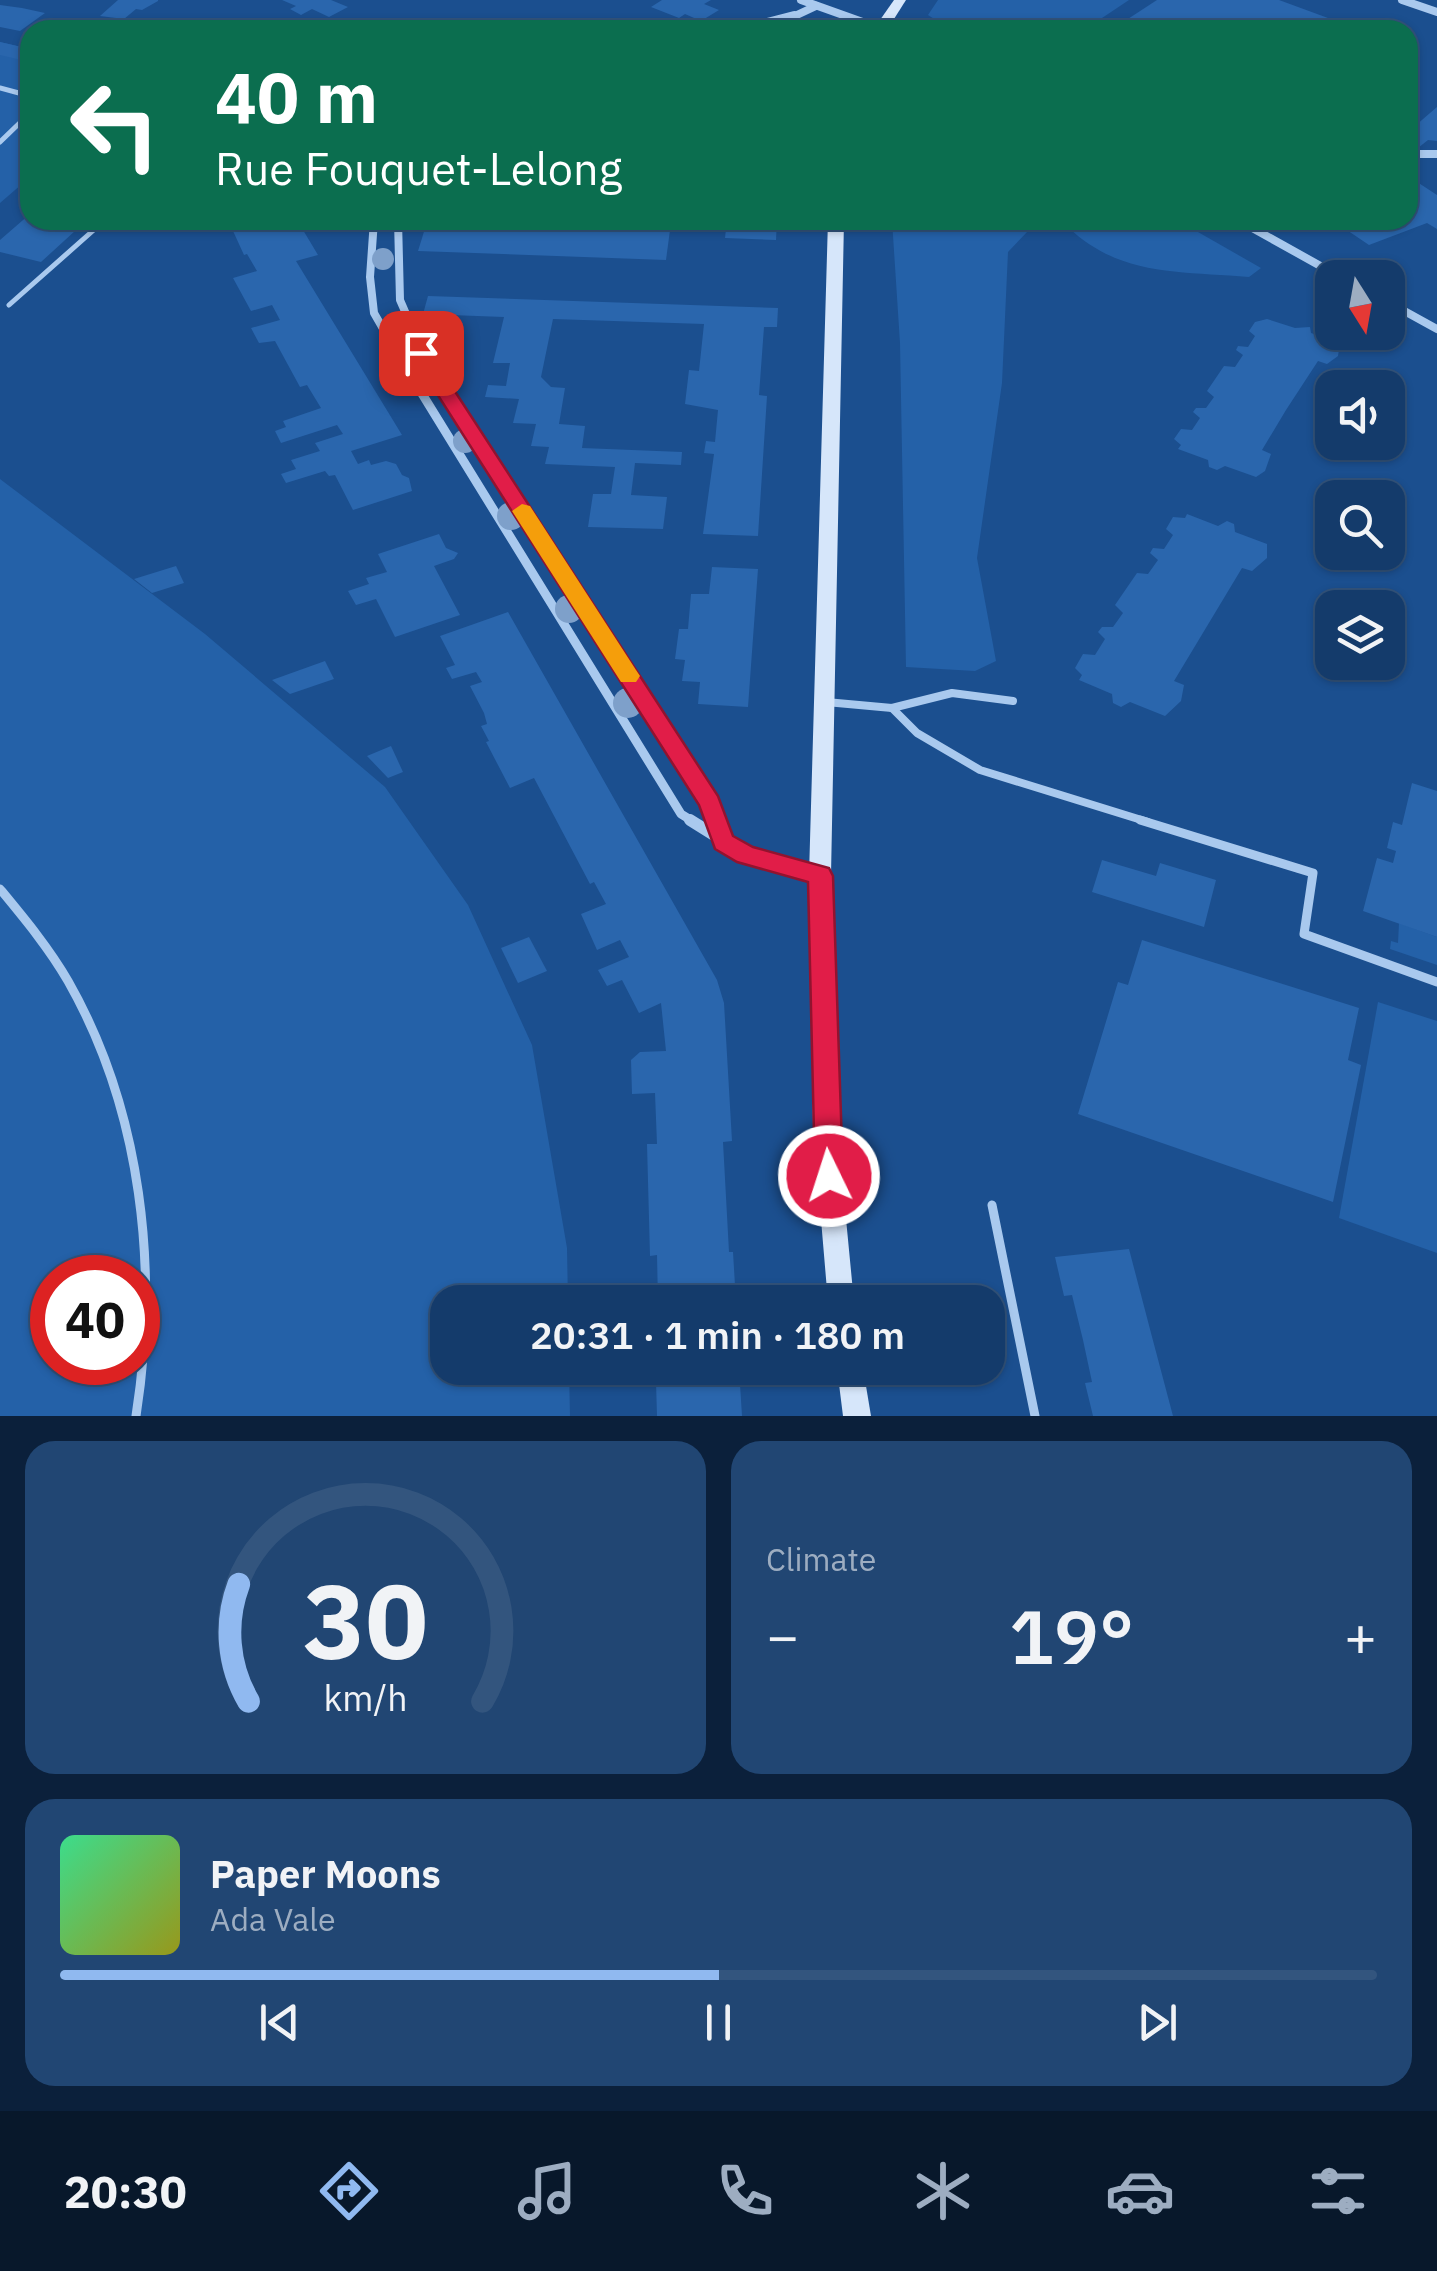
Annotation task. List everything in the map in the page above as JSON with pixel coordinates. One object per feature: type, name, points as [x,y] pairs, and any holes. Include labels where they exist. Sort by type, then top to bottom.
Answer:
[{"type":"street","points":[[800,0],[854,20]]},
{"type":"street","points":[[1402,0],[1437,12]]},
{"type":"street","points":[[785,20],[816,6]]},
{"type":"street","points":[[775,20],[794,15]]},
{"type":"street","points":[[373,230],[370,277],[374,313],[681,814],[746,855],[820,876]]},
{"type":"street","points":[[398,230],[400,300],[421,353],[710,802],[723,842]]},
{"type":"street","points":[[836,230],[820,876],[825,1124],[839,1285]]},
{"type":"street","points":[[1256,230],[1315,263]]},
{"type":"street","points":[[1405,312],[1437,330]]},
{"type":"street","points":[[852,1385],[857,1416]]},
{"type":"lane","points":[[0,142],[20,123]]},
{"type":"lane","points":[[9,305],[94,230]]},
{"type":"lane","points":[[826,702],[892,708],[929,696],[969,690],[1013,701]]},
{"type":"lane","points":[[892,708],[916,733],[980,770],[1313,872],[1304,934],[1437,982]]},
{"type":"lane","points":[[0,889],[69,982],[117,1095],[137,1173],[145,1250],[146,1311],[136,1416]]},
{"type":"lane","points":[[992,1204],[1035,1416]]},
{"type":"shaded area","points":[[938,0],[1129,0],[1099,20],[936,20],[928,15]]},
{"type":"shaded area","points":[[0,42],[20,47],[20,186],[0,203]]},
{"type":"shaded area","points":[[893,230],[1029,230],[1008,252],[1002,383],[977,558],[996,661],[975,671],[906,667],[900,343]]},
{"type":"shaded area","points":[[1072,230],[1194,230],[1261,268],[1249,277],[1176,272],[1130,263],[1088,243]]},
{"type":"shaded area","points":[[0,479],[205,634],[385,787],[468,905],[532,1045],[567,1248],[568,1285],[430,1285],[430,1385],[569,1385],[570,1416],[0,1416]]},
{"type":"shaded area","points":[[1399,923],[1437,937],[1437,965],[1390,949],[1391,941],[1398,943]]},
{"type":"shaded area","points":[[1378,1002],[1437,1021],[1437,1253],[1339,1218]]},
{"type":"building","points":[[118,0],[158,1],[136,9],[124,19],[100,16]]},
{"type":"building","points":[[282,0],[331,0],[348,7],[329,17],[312,9],[301,15],[290,9],[296,6]]},
{"type":"building","points":[[662,0],[711,0],[704,4],[719,10],[699,20],[685,14],[679,18],[651,7]]},
{"type":"building","points":[[1157,0],[1279,0],[1333,20],[1126,20]]},
{"type":"building","points":[[0,5],[45,13],[35,20],[20,20],[20,31],[0,27]]},
{"type":"building","points":[[0,42],[20,47],[20,60],[0,55]]},
{"type":"building","points":[[1437,107],[1437,141],[1428,140],[1418,148],[1418,123]]},
{"type":"building","points":[[1418,183],[1437,195],[1437,229],[1427,223],[1418,226]]},
{"type":"building","points":[[20,223],[20,230],[76,230],[41,262],[0,252],[0,240]]},
{"type":"building","points":[[233,230],[303,230],[318,255],[296,261],[402,435],[351,451],[358,464],[369,460],[371,465],[386,461],[396,464],[402,475],[409,478],[412,491],[353,510],[335,475],[329,476],[325,471],[286,483],[281,474],[296,469],[291,460],[320,451],[315,443],[343,434],[337,425],[281,443],[275,431],[286,427],[283,421],[321,408],[307,385],[300,387],[275,341],[259,343],[251,328],[280,320],[272,305],[251,311],[233,278],[257,271]]},
{"type":"building","points":[[425,230],[670,230],[666,260],[418,251]]},
{"type":"building","points":[[726,230],[776,230],[776,240],[725,238]]},
{"type":"building","points":[[1347,230],[1409,230],[1369,245]]},
{"type":"building","points":[[428,296],[778,308],[777,327],[764,327],[759,395],[767,396],[758,536],[703,534],[714,454],[704,453],[706,441],[715,442],[718,410],[685,404],[689,370],[699,371],[704,324],[553,319],[541,377],[551,387],[565,388],[559,424],[585,426],[582,448],[682,452],[681,465],[635,463],[631,495],[667,497],[663,529],[588,527],[593,494],[611,494],[615,467],[545,464],[549,447],[531,446],[536,424],[513,423],[519,399],[485,397],[488,385],[506,386],[510,363],[493,363],[504,317],[423,314]]},
{"type":"building","points":[[1267,319],[1295,328],[1310,327],[1315,334],[1315,350],[1339,350],[1338,356],[1327,364],[1318,361],[1286,410],[1262,450],[1271,454],[1265,471],[1256,477],[1225,466],[1217,470],[1209,467],[1208,460],[1178,449],[1181,445],[1174,439],[1181,429],[1192,430],[1200,418],[1193,412],[1206,408],[1214,397],[1207,391],[1224,366],[1235,367],[1243,355],[1236,350],[1238,346],[1248,347],[1255,336],[1249,331],[1255,322]]},
{"type":"building","points":[[1187,514],[1218,526],[1227,521],[1234,524],[1235,532],[1267,544],[1267,558],[1252,571],[1242,568],[1174,681],[1184,685],[1181,701],[1165,716],[1130,702],[1121,707],[1113,703],[1112,694],[1079,680],[1082,675],[1075,668],[1083,654],[1095,655],[1105,639],[1098,632],[1102,627],[1113,627],[1123,613],[1115,605],[1137,573],[1148,574],[1158,560],[1150,553],[1153,548],[1164,549],[1173,535],[1166,529],[1173,517],[1185,518]]},
{"type":"building","points":[[439,534],[446,548],[458,553],[454,559],[434,566],[460,615],[395,637],[376,599],[356,605],[348,591],[369,584],[366,578],[387,572],[378,554]]},
{"type":"building","points":[[176,566],[184,583],[152,593],[134,579]]},
{"type":"building","points":[[712,567],[758,569],[748,707],[698,704],[700,682],[682,681],[685,660],[675,659],[679,629],[688,629],[691,594],[709,594]]},
{"type":"building","points":[[508,612],[717,980],[724,1003],[732,1141],[723,1142],[729,1252],[733,1252],[735,1285],[658,1285],[657,1255],[650,1256],[647,1144],[657,1144],[655,1093],[632,1094],[631,1060],[640,1052],[666,1051],[661,1003],[639,1013],[622,980],[607,986],[598,970],[629,957],[620,940],[597,950],[581,914],[606,904],[594,882],[590,884],[534,778],[510,788],[486,742],[489,741],[481,726],[487,724],[484,713],[470,686],[482,682],[476,672],[452,679],[446,668],[455,665],[440,636]]},
{"type":"building","points":[[325,661],[334,679],[290,694],[272,680]]},
{"type":"building","points":[[391,746],[403,772],[388,778],[367,756]]},
{"type":"building","points":[[1412,783],[1437,791],[1437,937],[1363,911],[1377,858],[1393,863],[1396,851],[1387,848],[1393,822],[1402,825]]},
{"type":"building","points":[[1102,860],[1156,876],[1160,863],[1216,880],[1204,927],[1092,892]]},
{"type":"building","points":[[529,937],[547,971],[518,983],[501,948]]},
{"type":"building","points":[[1142,940],[1359,1008],[1348,1060],[1361,1065],[1333,1202],[1078,1114],[1118,982],[1128,985]]},
{"type":"building","points":[[1129,1249],[1173,1416],[1093,1416],[1085,1383],[1092,1382],[1083,1340],[1072,1295],[1064,1296],[1055,1257]]},
{"type":"building","points":[[656,1385],[740,1385],[742,1416],[657,1416]]},
{"type":"slow traffic","points":[[522,511],[629,676]]},
{"type":"route","points":[[421,353],[710,802],[723,842],[746,855],[820,876],[829,1176]]}]
